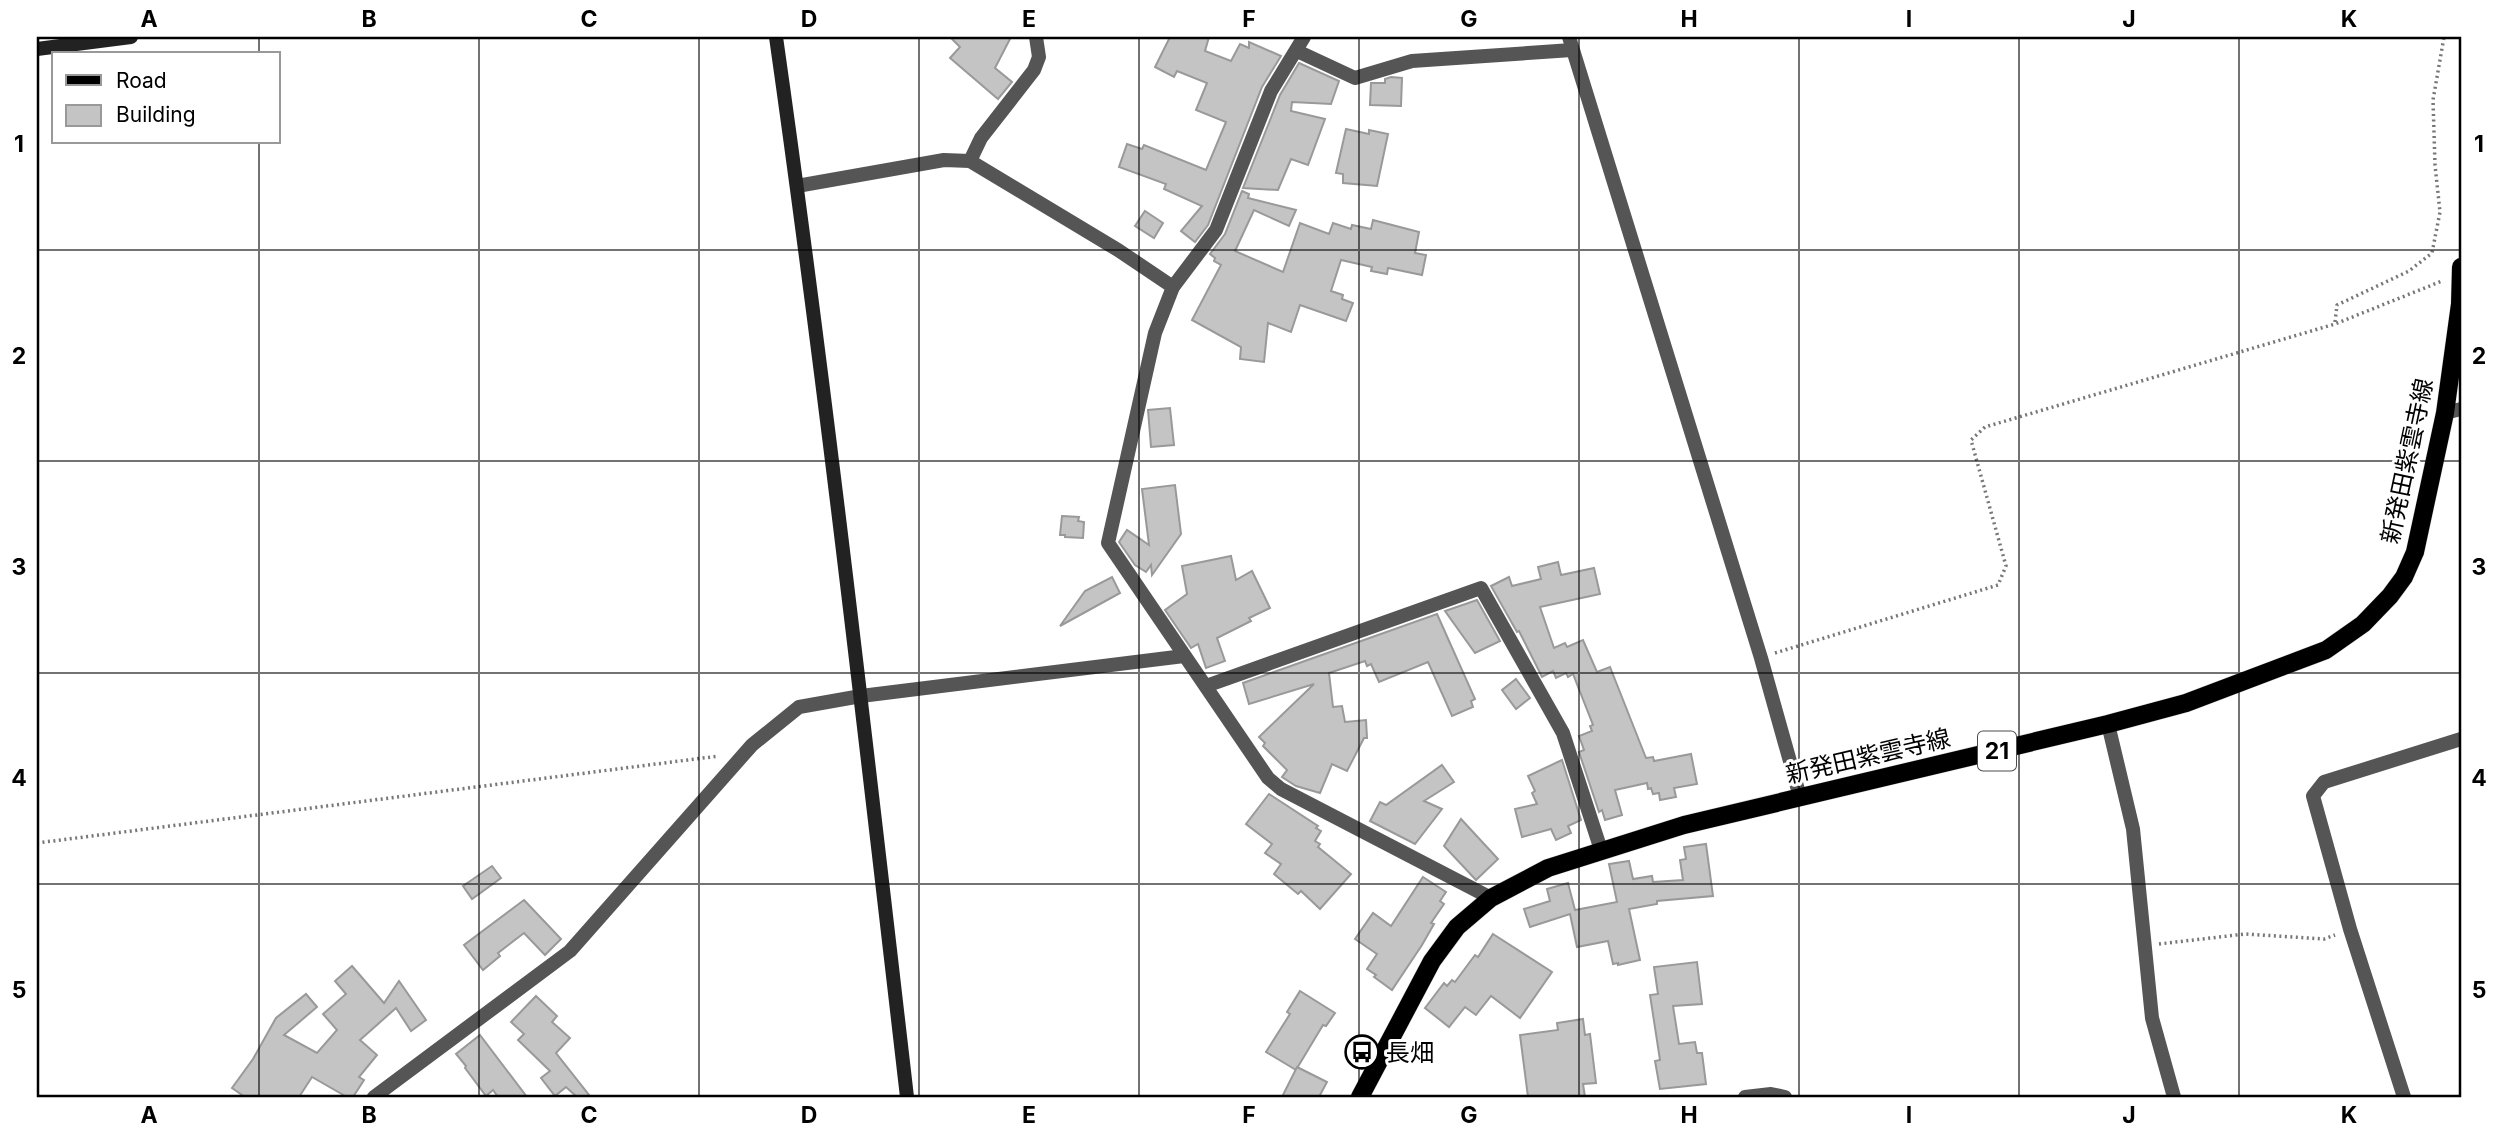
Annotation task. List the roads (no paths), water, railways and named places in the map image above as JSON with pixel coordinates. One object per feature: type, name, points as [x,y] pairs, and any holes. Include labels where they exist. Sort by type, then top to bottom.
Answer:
[{"type":"main road","name":"新発田紫雲寺線","points":[[1360,1097],[1432,961],[1457,927],[1491,898],[1548,868],[1684,825],[2186,703],[2326,650],[2362,624],[2404,578],[2415,552],[2453,411],[2461,267]]},
{"type":"street","points":[[37,49],[131,37]]},
{"type":"street","points":[[776,37],[797,186],[907,1097]]},
{"type":"street","points":[[970,161],[981,138],[1034,70],[1039,57],[1036,37]]},
{"type":"street","points":[[1304,37],[1271,91],[1216,230],[1173,287],[1155,333],[1108,542],[1268,778],[1281,789],[1491,898]]},
{"type":"street","points":[[1297,51],[1354,78],[1412,61],[1570,43],[1761,658],[1800,797]]},
{"type":"street","points":[[797,186],[944,160],[970,161],[1118,250],[1173,287]]},
{"type":"street","points":[[1206,686],[1481,588],[1563,733],[1601,850]]},
{"type":"street","points":[[374,1097],[570,951],[745,753],[799,707],[860,696],[1184,656]]},
{"type":"street","points":[[2108,724],[2133,829],[2152,1018],[2174,1097]]},
{"type":"street","points":[[2404,1097],[2350,929],[2313,796],[2324,782],[2461,740]]},
{"type":"street","points":[[1745,1097],[1772,1094],[1784,1097]]},
{"type":"place","name":"長畑","points":[[1362,1052]]}]
